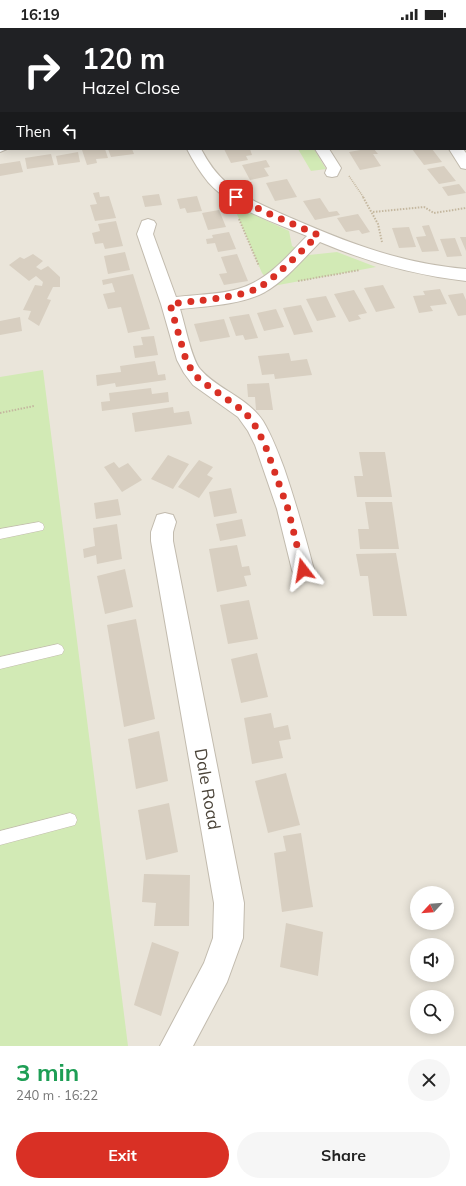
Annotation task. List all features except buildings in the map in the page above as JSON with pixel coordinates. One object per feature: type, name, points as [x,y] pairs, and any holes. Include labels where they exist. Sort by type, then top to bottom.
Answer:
[{"type":"street","points":[[195,150],[210,176],[227,191],[257,208],[376,259],[423,270],[466,275]]},
{"type":"street","points":[[323,150],[334,168],[332,173]]},
{"type":"street","points":[[457,150],[466,165]]},
{"type":"street","points":[[148,224],[145,234],[170,304],[186,360],[193,373],[200,380],[245,412],[256,427],[265,445],[288,509],[303,570]]},
{"type":"street","points":[[170,304],[237,294],[258,288],[318,235]]},
{"type":"street","name":"Dale Road","points":[[165,522],[162,532],[162,541],[229,903],[228,938],[216,971],[176,1046]]},
{"type":"lane","points":[[0,534],[39,527]]},
{"type":"lane","points":[[0,663],[58,650]]},
{"type":"lane","points":[[0,838],[70,820]]},
{"type":"path","points":[[332,173],[349,176],[379,221],[382,231],[383,246],[376,259]]},
{"type":"path","points":[[373,212],[424,207],[434,213],[466,208]]},
{"type":"path","points":[[0,413],[34,406]]},
{"type":"shaded area","points":[[0,150],[466,150],[466,1046],[0,1046]]},
{"type":"green space","points":[[299,150],[315,150],[326,169],[311,171]]},
{"type":"green space","points":[[233,205],[289,231],[292,246],[309,255],[337,252],[376,267],[273,286],[262,273]]},
{"type":"green space","points":[[43,370],[128,1046],[0,1046],[0,377]]},
{"type":"route","points":[[236,197],[263,211],[318,235],[258,288],[237,294],[170,304],[186,360],[193,373],[200,380],[245,412],[256,427],[265,445],[288,509],[303,570]]}]
